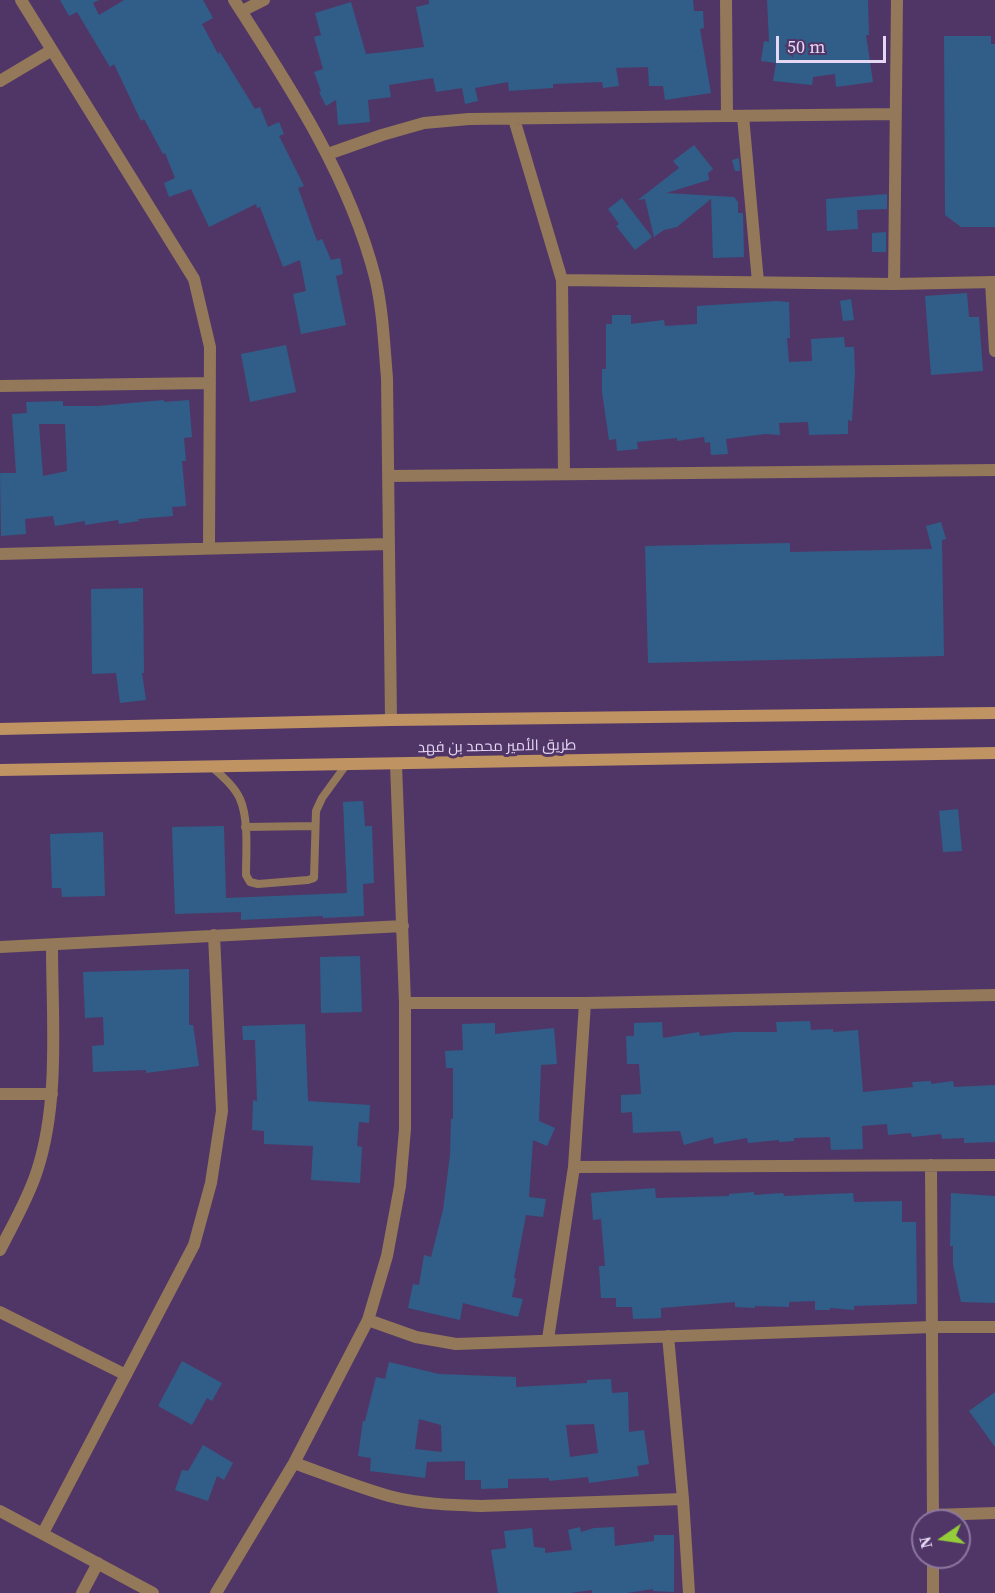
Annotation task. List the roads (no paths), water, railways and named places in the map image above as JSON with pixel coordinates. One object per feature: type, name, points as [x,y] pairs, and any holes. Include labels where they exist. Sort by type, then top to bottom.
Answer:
[{"type":"street","points":[[21,0],[194,279],[210,347],[209,548]]},
{"type":"street","points":[[234,0],[328,154],[360,230],[375,278],[383,322],[387,378],[391,720]]},
{"type":"street","points":[[242,11],[264,0]]},
{"type":"street","points":[[726,0],[727,116]]},
{"type":"street","points":[[894,284],[897,0]]},
{"type":"street","points":[[0,81],[52,50]]},
{"type":"street","points":[[328,154],[424,123],[469,119],[895,114]]},
{"type":"street","points":[[743,116],[758,282]]},
{"type":"street","points":[[514,119],[562,280],[564,474]]},
{"type":"street","points":[[562,280],[894,284],[993,282],[995,351]]},
{"type":"street","points":[[0,386],[210,383]]},
{"type":"street","points":[[389,476],[995,470]]},
{"type":"street","points":[[0,554],[388,544]]},
{"type":"street","name":"طريق الأمير محمد بن فهد","points":[[0,729],[391,720],[995,713]]},
{"type":"street","name":"طريق الأمير محمد بن فهد","points":[[0,770],[995,753]]},
{"type":"street","points":[[216,1593],[294,1463],[368,1320],[387,1256],[400,1186],[405,1129],[405,1003],[396,764]]},
{"type":"street","points":[[0,947],[403,926]]},
{"type":"street","points":[[43,1533],[194,1245],[211,1183],[222,1111],[214,935]]},
{"type":"street","points":[[0,1250],[37,1172],[49,1121],[52,1094],[52,945]]},
{"type":"street","points":[[405,1003],[585,1003],[995,995]]},
{"type":"street","points":[[548,1340],[574,1167],[585,1003]]},
{"type":"street","points":[[0,1094],[52,1094]]},
{"type":"street","points":[[931,1165],[933,1509]]},
{"type":"street","points":[[574,1167],[995,1165]]},
{"type":"street","points":[[0,1312],[126,1375]]},
{"type":"street","points":[[368,1320],[416,1337],[456,1344],[932,1327],[995,1327]]},
{"type":"street","points":[[668,1336],[689,1593]]},
{"type":"street","points":[[294,1463],[389,1496],[450,1505],[683,1499]]},
{"type":"street","points":[[0,1511],[153,1593]]},
{"type":"street","points":[[971,1515],[995,1513]]},
{"type":"street","points":[[82,1593],[98,1563]]},
{"type":"street","points":[[933,1569],[933,1593]]},
{"type":"lane","points":[[212,767],[231,786],[240,800],[245,827],[246,875],[250,882],[258,884],[314,878],[316,811],[322,798],[346,765]]},
{"type":"lane","points":[[245,827],[315,826]]}]
